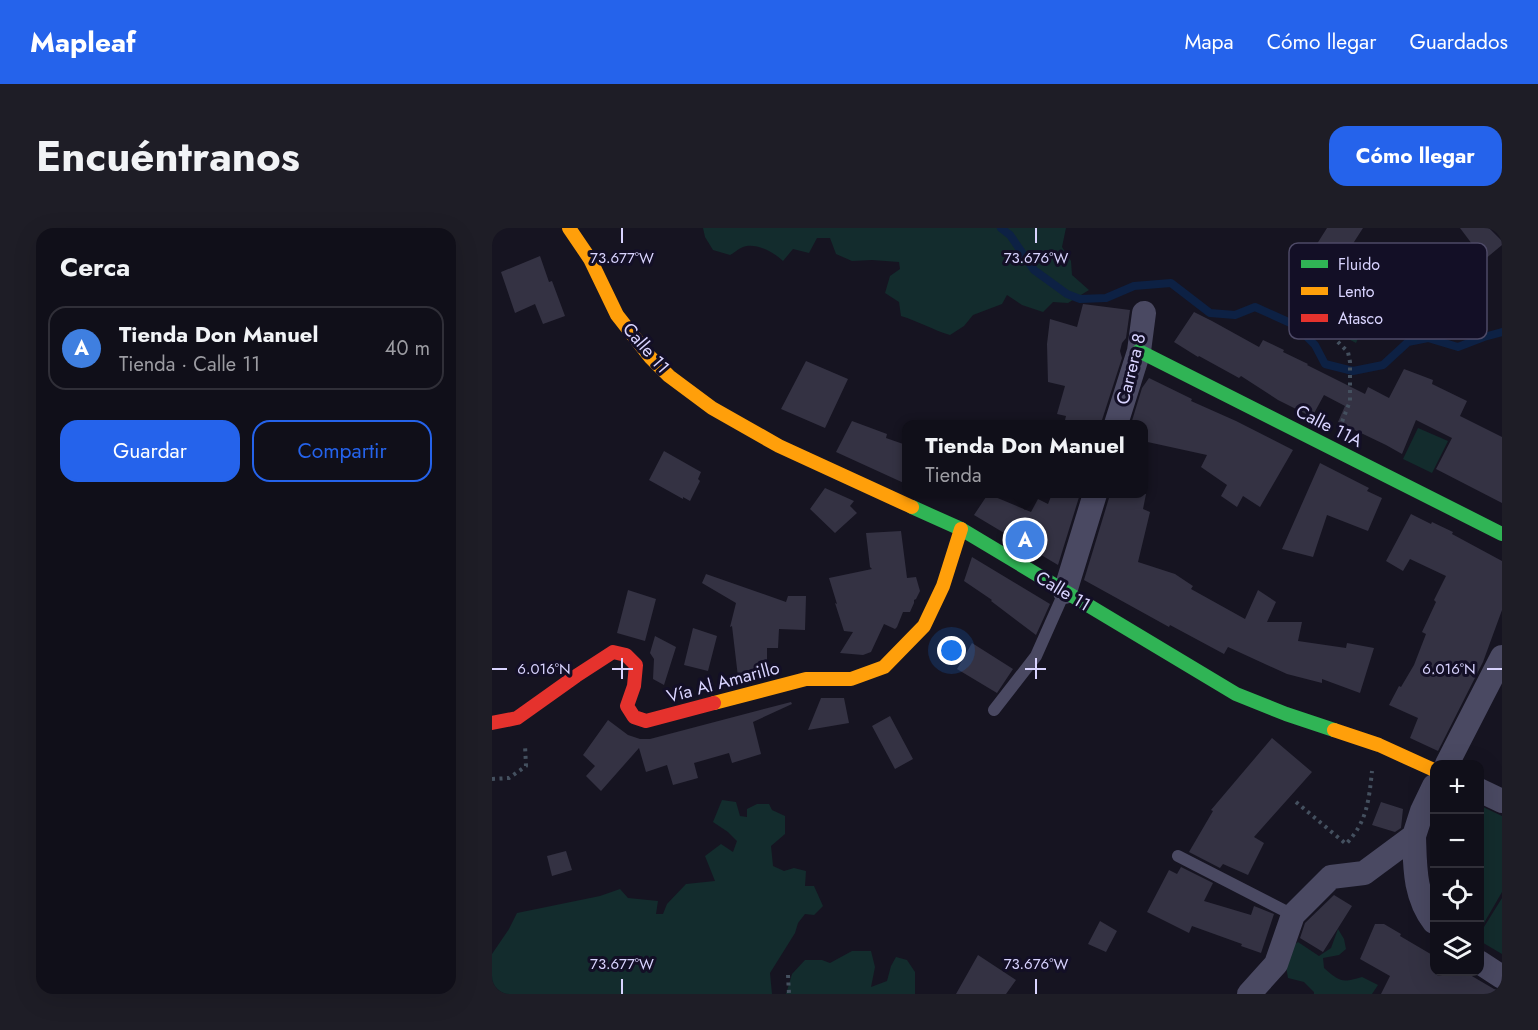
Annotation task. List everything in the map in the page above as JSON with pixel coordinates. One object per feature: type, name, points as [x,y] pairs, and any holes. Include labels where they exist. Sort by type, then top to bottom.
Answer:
[{"type":"street","name":"Calle 11","points":[[569,228],[590,259],[617,315],[650,357],[669,376],[712,408],[779,446],[961,530],[1236,694],[1286,714],[1378,745],[1430,768]]},
{"type":"street","name":"Carrera 8","points":[[1117,420],[1139,351],[1144,313]]},
{"type":"street","name":"Calle 11A","points":[[1139,351],[1502,534]]},
{"type":"street","points":[[1065,592],[1094,498]]},
{"type":"street","name":"Vía Al Amarillo","points":[[492,723],[517,718],[613,652],[626,655],[636,665],[634,686],[627,706],[634,717],[646,722],[806,679],[851,679],[884,667],[924,626],[943,586],[961,530]]},
{"type":"street","points":[[1450,760],[1502,657]]},
{"type":"street","points":[[1484,792],[1502,801]]},
{"type":"street","points":[[1430,794],[1414,836],[1415,876],[1421,897],[1430,914]]},
{"type":"street","points":[[1249,994],[1276,964],[1293,915],[1331,878],[1364,873],[1414,836]]},
{"type":"street","points":[[1484,965],[1502,976]]},
{"type":"lane","points":[[994,710],[1036,656],[1065,592]]},
{"type":"lane","points":[[1178,856],[1293,915]]},
{"type":"path","points":[[1330,447],[1350,401],[1348,352],[1336,339]]},
{"type":"path","points":[[492,779],[509,778],[526,766],[524,728],[517,718]]},
{"type":"path","points":[[1296,801],[1346,844],[1365,815],[1369,804],[1374,758],[1378,745]]},
{"type":"path","points":[[788,975],[789,994]]},
{"type":"green space","points":[[703,228],[1066,228],[1062,247],[1071,261],[1072,275],[1089,290],[1068,303],[1053,302],[1043,312],[1022,305],[1007,295],[1002,304],[973,315],[964,326],[950,335],[901,316],[899,302],[885,293],[890,276],[900,269],[899,262],[852,261],[836,254],[830,238],[817,238],[809,253],[793,249],[783,261],[770,251],[753,246],[743,247],[730,255],[713,250],[705,237]]},
{"type":"green space","points":[[1418,428],[1448,441],[1432,473],[1403,459]]},
{"type":"green space","points":[[722,800],[736,802],[740,816],[747,817],[747,809],[757,804],[769,804],[772,810],[785,816],[785,834],[771,846],[773,866],[784,871],[794,868],[806,871],[805,886],[814,886],[823,906],[814,915],[805,914],[798,923],[795,933],[770,973],[772,994],[492,994],[492,954],[517,913],[600,896],[620,889],[628,898],[658,901],[656,914],[663,914],[667,904],[686,884],[715,881],[705,856],[721,844],[733,852],[737,841],[713,822]]},
{"type":"green space","points":[[1484,807],[1502,816],[1502,892],[1484,923]]},
{"type":"green space","points":[[1502,898],[1502,954],[1484,943],[1484,927]]},
{"type":"green space","points":[[1338,929],[1344,939],[1346,949],[1339,955],[1323,958],[1324,968],[1341,980],[1362,977],[1378,985],[1372,994],[1314,994],[1304,982],[1288,978],[1286,966],[1289,949],[1298,942],[1319,956],[1331,948]]},
{"type":"green space","points":[[852,951],[871,951],[875,967],[871,987],[887,981],[896,957],[907,960],[915,972],[915,994],[786,994],[792,974],[805,960],[822,960],[830,963]]},
{"type":"building","points":[[1327,228],[1363,228],[1353,243],[1318,243]]},
{"type":"building","points":[[1460,228],[1489,228],[1502,241],[1502,245],[1487,258],[1487,243],[1471,243]]},
{"type":"building","points":[[540,256],[565,316],[543,324],[535,304],[515,313],[501,272]]},
{"type":"building","points":[[1083,304],[1130,310],[1126,338],[1120,351],[1122,358],[1102,420],[1065,420],[1066,416],[1057,414],[1065,386],[1048,382],[1047,344],[1050,319],[1077,327]]},
{"type":"building","points":[[1194,312],[1259,347],[1263,340],[1284,350],[1283,352],[1365,394],[1368,387],[1389,398],[1404,369],[1433,380],[1432,384],[1467,401],[1460,416],[1502,437],[1502,503],[1436,469],[1452,438],[1416,420],[1402,454],[1338,422],[1345,406],[1324,395],[1312,417],[1278,400],[1241,376],[1239,378],[1198,357],[1174,342]]},
{"type":"building","points":[[806,361],[848,379],[825,428],[781,409]]},
{"type":"building","points":[[1149,378],[1293,450],[1260,507],[1243,496],[1237,507],[1221,496],[1227,485],[1201,467],[1207,455],[1148,442],[1148,420],[1132,420],[1142,388]]},
{"type":"building","points":[[852,421],[887,434],[886,438],[902,444],[902,482],[836,452]]},
{"type":"building","points":[[664,451],[701,472],[698,479],[700,481],[690,501],[649,480]]},
{"type":"building","points":[[1320,463],[1369,488],[1367,491],[1382,498],[1368,531],[1327,515],[1313,557],[1282,549]]},
{"type":"building","points":[[825,488],[854,501],[850,506],[857,513],[835,533],[810,509]]},
{"type":"building","points":[[985,498],[998,498],[1031,512],[1038,499],[1048,504],[1050,498],[1079,498],[1058,565],[974,515]]},
{"type":"building","points":[[1109,498],[1145,498],[1143,509],[1150,512],[1138,562],[1175,574],[1193,586],[1191,589],[1245,619],[1258,590],[1276,602],[1267,622],[1302,622],[1298,641],[1346,648],[1347,643],[1374,648],[1360,693],[1322,679],[1322,683],[1287,674],[1228,647],[1224,654],[1170,625],[1169,627],[1084,580]]},
{"type":"building","points":[[1411,514],[1453,532],[1452,534],[1502,561],[1502,610],[1483,662],[1438,751],[1410,738],[1418,718],[1389,705],[1414,665],[1426,634],[1422,632],[1446,576],[1410,559],[1403,571],[1386,561]]},
{"type":"building","points":[[901,531],[907,578],[916,577],[920,591],[910,612],[903,612],[895,629],[884,624],[871,652],[863,655],[840,653],[853,632],[844,631],[829,578],[872,569],[866,533]]},
{"type":"building","points":[[972,557],[1050,604],[1036,635],[964,581]]},
{"type":"building","points":[[706,574],[786,602],[788,596],[806,596],[805,630],[779,629],[778,648],[767,648],[767,670],[759,670],[759,672],[738,677],[732,626],[730,627],[736,603],[702,583]]},
{"type":"building","points":[[628,590],[656,599],[645,641],[617,633]]},
{"type":"building","points":[[693,628],[717,636],[708,671],[684,665]]},
{"type":"building","points":[[655,636],[676,647],[664,685],[653,679],[654,659],[650,653]]},
{"type":"building","points":[[972,643],[1013,669],[997,693],[957,669]]},
{"type":"building","points":[[821,698],[844,698],[849,723],[808,730]]},
{"type":"building","points":[[791,702],[792,704],[753,722],[761,754],[732,763],[729,753],[694,763],[698,778],[673,785],[667,765],[646,772],[639,748],[601,791],[586,776],[595,766],[583,755],[608,720],[628,735],[650,739]]},
{"type":"building","points":[[890,716],[913,759],[895,769],[872,726]]},
{"type":"building","points":[[1272,738],[1312,772],[1254,837],[1264,843],[1248,875],[1223,864],[1220,868],[1189,852],[1213,811],[1211,810]]},
{"type":"building","points":[[1381,802],[1403,809],[1401,828],[1395,832],[1372,825]]},
{"type":"building","points":[[566,851],[572,870],[552,876],[547,856]]},
{"type":"building","points":[[1181,867],[1213,883],[1204,901],[1251,915],[1254,906],[1274,914],[1261,953],[1192,926],[1189,933],[1147,912],[1169,870],[1177,874]]},
{"type":"building","points":[[1334,895],[1352,906],[1323,952],[1300,938],[1305,923]]},
{"type":"building","points":[[1100,921],[1117,931],[1106,952],[1088,944]]},
{"type":"building","points":[[1375,924],[1384,924],[1430,954],[1430,976],[1472,976],[1502,991],[1502,994],[1381,994],[1390,976],[1360,959]]},
{"type":"building","points":[[978,955],[1016,980],[1006,994],[956,994]]},
{"type":"waterway","points":[[1001,228],[1010,235],[1034,270],[1067,294],[1080,299],[1106,298],[1134,286],[1171,283],[1210,313],[1235,315],[1255,307],[1289,322]]},
{"type":"waterway","points":[[1487,336],[1502,332]]},
{"type":"waterway","points":[[1309,339],[1315,345],[1325,364],[1353,371],[1383,365],[1408,342],[1423,339]]},
{"type":"waterway","points":[[1431,339],[1458,347],[1479,339]]},
{"type":"traffic: fast","points":[[1139,351],[1502,534]]},
{"type":"traffic: fast","points":[[912,507],[961,529],[1236,694],[1334,730]]},
{"type":"traffic: slow","points":[[569,228],[590,259],[617,315],[650,357],[669,376],[712,408],[779,446],[912,507]]},
{"type":"traffic: slow","points":[[714,703],[806,679],[851,679],[884,667],[924,626],[943,586],[961,529]]},
{"type":"traffic: slow","points":[[1334,730],[1379,745],[1430,768]]},
{"type":"traffic: jam","points":[[492,723],[517,718],[613,652],[626,655],[636,665],[634,686],[627,706],[634,717],[646,721],[714,703]]},
{"type":"place","name":"Tienda Don Manuel","points":[[1025,540]]}]
